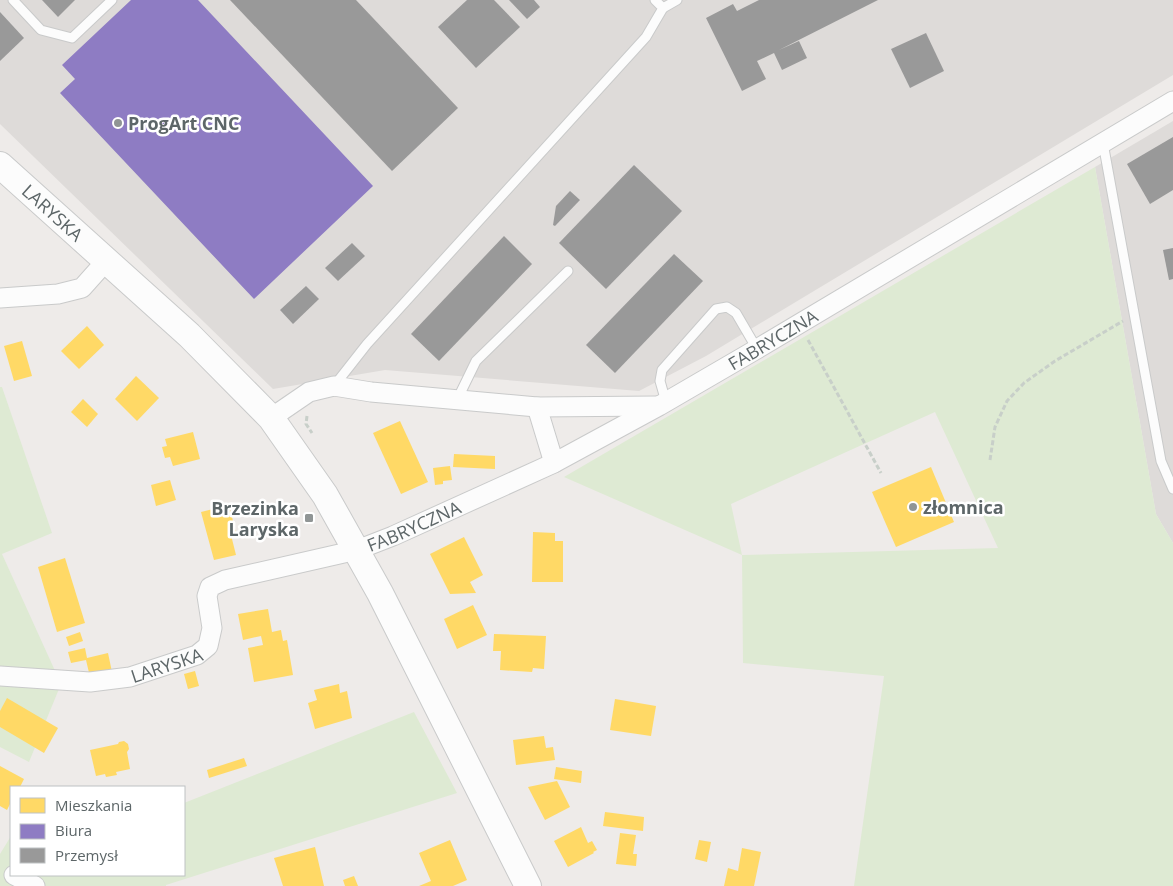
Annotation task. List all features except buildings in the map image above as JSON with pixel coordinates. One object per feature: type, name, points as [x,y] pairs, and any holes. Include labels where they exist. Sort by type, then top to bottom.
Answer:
[{"type":"street","name":"FABRYCZNA","points":[[357,550],[393,536],[554,463],[662,404],[1173,100]]},
{"type":"street","name":"LARYSKA","points":[[0,165],[189,334],[271,418],[325,495],[357,550],[528,886]]},
{"type":"street","points":[[0,298],[58,294],[82,288],[107,260]]},
{"type":"street","points":[[271,418],[309,392],[334,386],[371,392],[537,407],[662,404]]},
{"type":"street","points":[[537,407],[554,463]]},
{"type":"street","name":"LARYSKA","points":[[0,676],[90,682],[130,677],[197,656],[208,646],[212,628],[208,596],[210,587],[225,580],[357,550]]},
{"type":"street","points":[[17,876],[35,886]]},
{"type":"lane","points":[[13,0],[41,30],[72,38],[112,0]]},
{"type":"lane","points":[[655,0],[663,8]]},
{"type":"lane","points":[[334,386],[367,344],[646,37],[663,8],[677,0]]},
{"type":"lane","points":[[1102,143],[1161,461],[1173,489]]},
{"type":"lane","points":[[457,400],[476,361],[568,271]]},
{"type":"lane","points":[[662,404],[660,381],[662,370],[716,309],[727,307],[736,314],[757,349]]},
{"type":"path","points":[[990,460],[995,428],[1007,401],[1024,383],[1055,361],[1134,314]]},
{"type":"path","points":[[799,324],[881,473]]},
{"type":"shaded area","points":[[0,0],[1173,0],[1173,75],[706,356],[639,391],[385,370],[273,389],[0,124]]},
{"type":"shaded area","points":[[1173,121],[1173,543],[1156,514],[1095,167]]},
{"type":"green space","points":[[1095,167],[1156,514],[1173,543],[1173,886],[854,886],[884,676],[743,663],[742,555],[564,477]],"holes":[[[935,412],[998,548],[742,555],[731,504]]]},
{"type":"green space","points":[[0,387],[2,387],[52,533],[2,554],[61,684],[29,762],[0,747]]},
{"type":"green space","points":[[414,712],[457,793],[166,886],[0,886],[0,854],[10,838],[10,876],[185,876],[185,803]]},
{"type":"place","name":"ProgArt CNC","points":[[118,123]]},
{"type":"place","name":"złomnica","points":[[913,507]]},
{"type":"place","name":"Brzezinka Laryska","points":[[309,518]]}]
